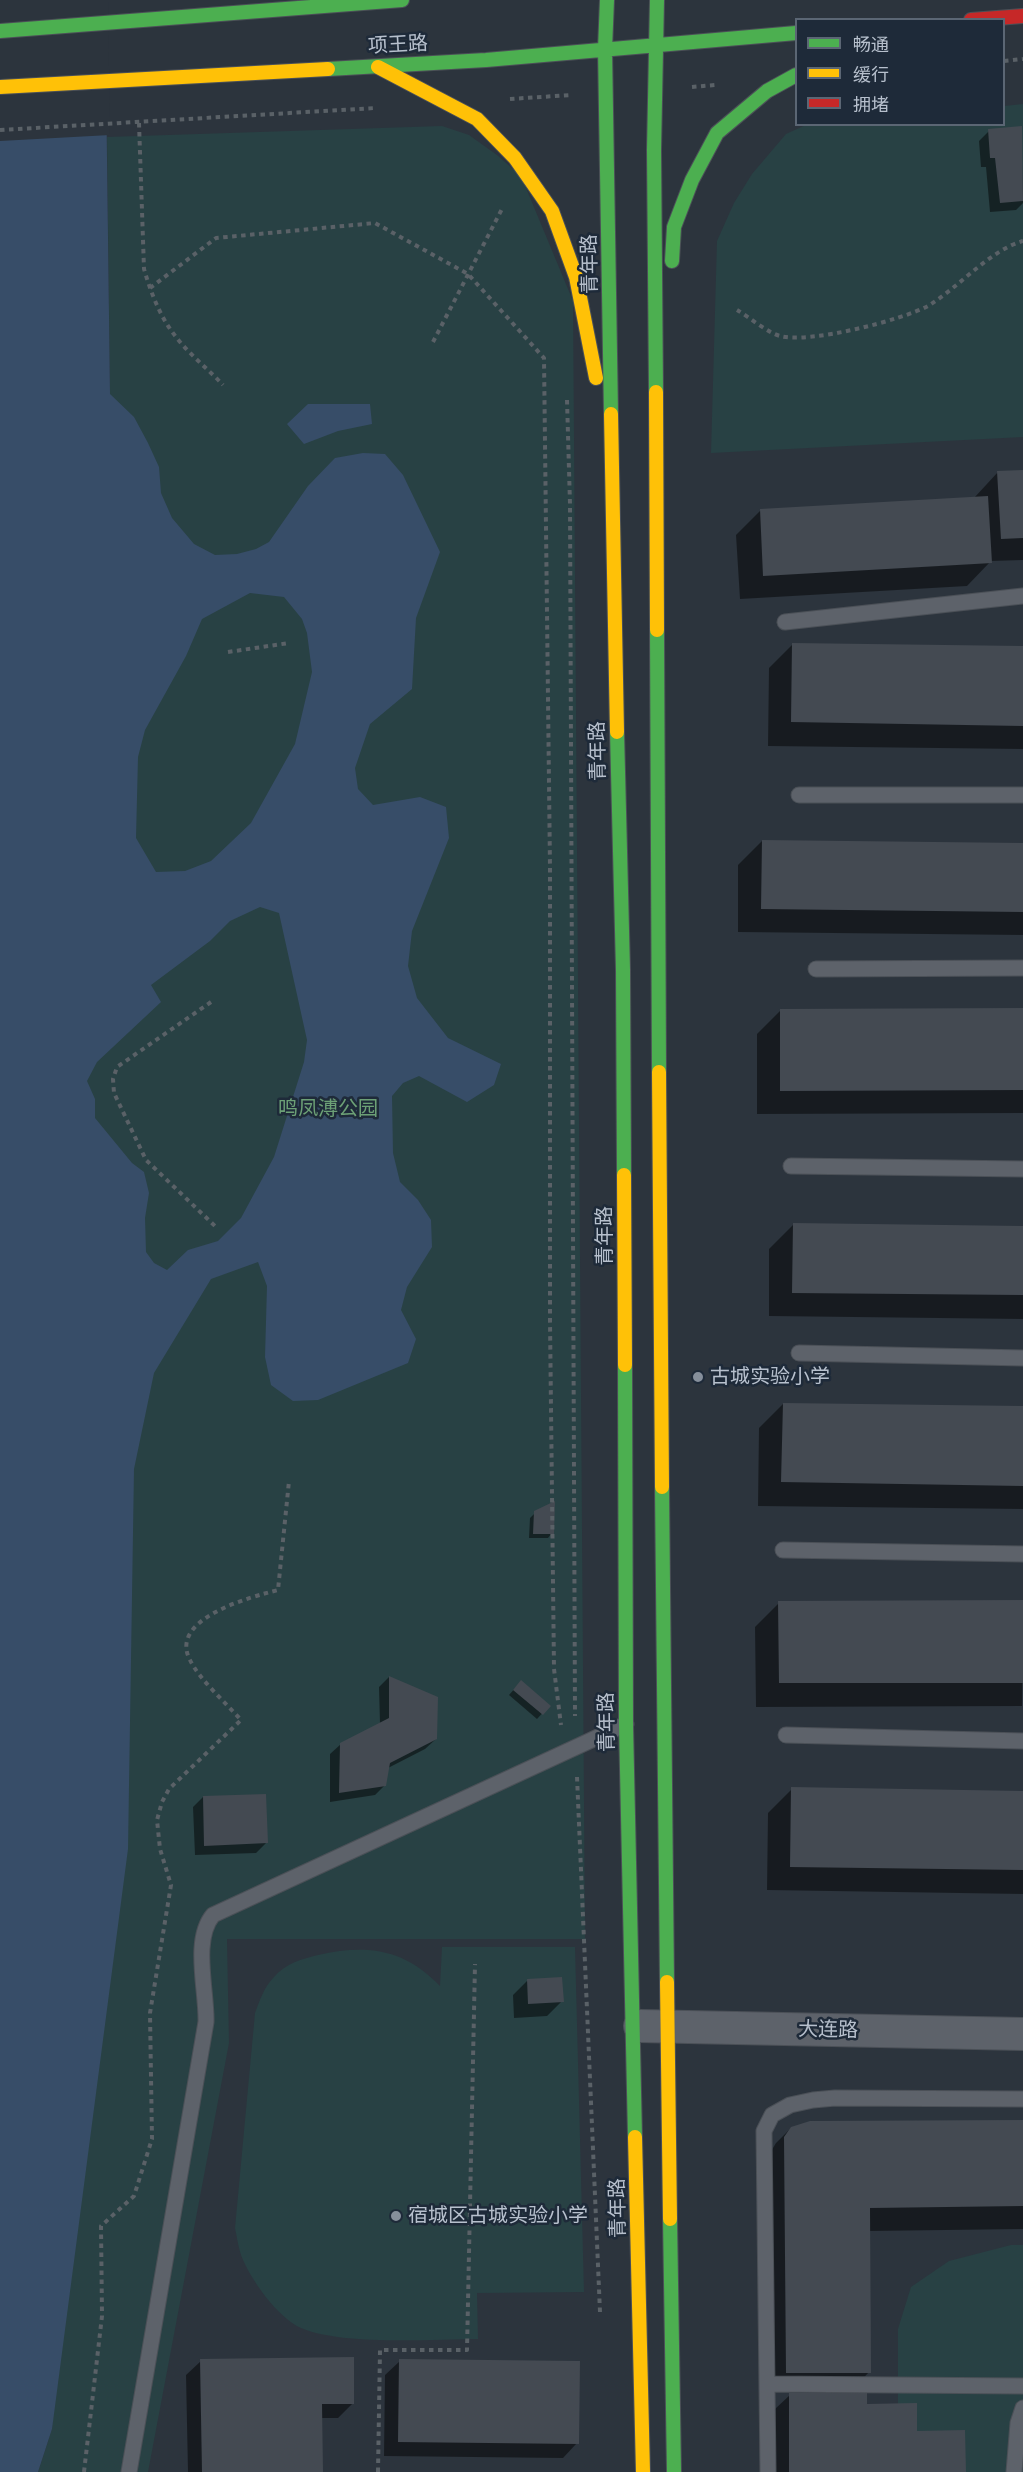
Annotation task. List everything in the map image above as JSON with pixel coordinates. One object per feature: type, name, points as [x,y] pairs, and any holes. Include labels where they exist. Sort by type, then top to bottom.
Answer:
[{"type":"street","points":[[0,31],[402,0]]},
{"type":"street","name":"青年路","points":[[607,0],[605,49],[623,970],[626,1724],[643,2472]]},
{"type":"street","points":[[657,0],[654,150],[658,963],[667,2026],[674,2472]]},
{"type":"street","points":[[997,18],[1023,16]]},
{"type":"street","name":"项王路","points":[[0,87],[486,60],[795,33]]},
{"type":"street","points":[[376,66],[477,119],[515,158],[552,211],[576,277],[612,462]]},
{"type":"street","points":[[671,274],[674,226],[692,180],[717,133],[767,91],[795,76]]},
{"type":"street","points":[[657,451],[669,297]]},
{"type":"street","name":"大连路","points":[[633,2026],[1023,2034]]},
{"type":"lane","points":[[785,622],[1023,596]]},
{"type":"lane","points":[[800,795],[1023,795]]},
{"type":"lane","points":[[816,969],[1023,968]]},
{"type":"lane","points":[[791,1166],[1023,1169]]},
{"type":"lane","points":[[800,1353],[1023,1358]]},
{"type":"lane","points":[[783,1550],[1023,1554]]},
{"type":"lane","points":[[129,2472],[206,2022],[207,2001],[202,1958],[206,1923],[213,1915],[626,1724]]},
{"type":"lane","points":[[786,1735],[1023,1741]]},
{"type":"lane","points":[[768,2472],[764,2131],[772,2115],[790,2105],[835,2098],[1023,2099]]},
{"type":"lane","points":[[767,2384],[1023,2386]]},
{"type":"lane","points":[[1014,2472],[1018,2423],[1023,2408]]},
{"type":"path","points":[[1005,61],[1023,59]]},
{"type":"path","points":[[0,130],[383,108]]},
{"type":"path","points":[[140,123],[144,269],[154,302],[176,337],[223,385]]},
{"type":"path","points":[[433,342],[504,206]]},
{"type":"path","points":[[150,288],[216,238],[375,223],[468,274],[544,357],[550,856],[550,1321],[554,1669],[570,1750]]},
{"type":"path","points":[[737,310],[780,336],[817,337],[861,328],[927,306],[1015,243],[1023,241]]},
{"type":"path","points":[[567,391],[570,516],[574,1325],[570,1750],[600,2319]]},
{"type":"path","points":[[228,652],[289,643]]},
{"type":"path","points":[[211,1002],[117,1067],[113,1079],[114,1093],[146,1160],[218,1228]]},
{"type":"path","points":[[84,2472],[102,2316],[101,2226],[134,2196],[152,2139],[150,2013],[171,1885],[157,1839],[158,1820],[162,1802],[169,1789],[241,1720],[189,1659],[187,1637],[190,1630],[203,1620],[248,1597],[278,1590],[289,1481]]},
{"type":"path","points":[[378,2472],[380,2350],[467,2350],[476,1964]]},
{"type":"green space","points":[[1023,104],[1023,437],[711,453],[717,241],[734,203],[752,174],[786,134],[804,126],[1005,126],[1005,106]]},
{"type":"green space","name":"鸣凤溥公园","points":[[442,126],[469,135],[521,176],[573,301],[585,1939],[227,1939],[229,2043],[148,2472],[38,2472],[52,2429],[69,1088],[110,395],[107,137]]},
{"type":"green space","points":[[442,1947],[575,1947],[584,2292],[477,2293],[478,2339],[363,2339],[319,2334],[301,2328],[283,2315],[258,2286],[241,2255],[235,2228],[255,2013],[268,1985],[284,1968],[306,1958],[336,1952],[369,1950],[384,1952],[413,1964],[440,1986]]},
{"type":"green space","points":[[1011,2245],[1023,2245],[1023,2472],[898,2472],[898,2329],[911,2287],[949,2261]]},
{"type":"water","points":[[0,0],[105,0],[110,394],[134,417],[148,443],[159,467],[161,493],[172,518],[194,544],[215,555],[237,554],[256,549],[269,542],[308,486],[335,458],[363,453],[385,454],[403,475],[440,552],[416,618],[412,689],[370,724],[355,768],[358,789],[373,805],[420,797],[446,807],[449,838],[412,931],[408,966],[417,998],[448,1038],[501,1064],[494,1085],[467,1102],[419,1076],[403,1083],[392,1096],[393,1153],[400,1182],[418,1200],[431,1220],[432,1247],[407,1287],[401,1310],[416,1339],[408,1363],[318,1400],[293,1401],[271,1385],[265,1357],[267,1286],[258,1262],[211,1279],[154,1373],[134,1469],[128,1849],[52,2429],[38,2472],[0,2472]],"holes":[[[250,593],[284,597],[302,619],[307,633],[312,672],[295,744],[251,823],[211,861],[185,871],[156,872],[136,838],[138,757],[145,730],[186,656],[202,619]],[[260,907],[279,913],[307,1040],[304,1062],[274,1157],[241,1218],[218,1241],[188,1250],[167,1270],[154,1263],[146,1252],[145,1218],[149,1193],[144,1172],[132,1163],[95,1118],[95,1099],[87,1081],[97,1062],[161,1002],[151,985],[210,941],[230,921]]]},
{"type":"water","points":[[308,404],[370,404],[372,424],[338,431],[304,444],[287,424]]},
{"type":"pier","points":[[0,0],[108,0],[110,135],[0,141]]},
{"type":"building","points":[[1022,126],[1023,201],[1000,203],[995,158],[990,158],[988,129]]},
{"type":"building","points":[[1023,470],[1023,538],[1001,539],[997,471]]},
{"type":"building","points":[[988,496],[992,563],[763,576],[760,509]]},
{"type":"building","points":[[792,643],[1023,646],[1023,726],[791,722]]},
{"type":"building","points":[[762,840],[1023,843],[1023,912],[761,909]]},
{"type":"building","points":[[1023,1008],[1023,1090],[780,1091],[780,1009]]},
{"type":"building","points":[[793,1223],[1023,1226],[1023,1295],[792,1293]]},
{"type":"building","points":[[783,1403],[1023,1406],[1023,1486],[781,1482]]},
{"type":"building","points":[[555,1501],[554,1534],[533,1534],[534,1511]]},
{"type":"building","points":[[1023,1600],[1023,1683],[779,1683],[778,1601]]},
{"type":"building","points":[[389,1676],[438,1697],[437,1739],[390,1763],[386,1786],[339,1793],[340,1743],[389,1718]]},
{"type":"building","points":[[521,1680],[551,1706],[543,1715],[513,1690]]},
{"type":"building","points":[[791,1787],[1023,1791],[1023,1870],[790,1867]]},
{"type":"building","points":[[266,1794],[268,1843],[204,1846],[203,1796]]},
{"type":"building","points":[[562,1977],[564,2002],[528,2004],[527,1979]]},
{"type":"building","points":[[1023,2120],[1023,2206],[870,2208],[871,2373],[786,2373],[784,2137],[791,2127],[810,2121]]},
{"type":"building","points":[[354,2357],[354,2404],[322,2404],[323,2472],[202,2472],[200,2359]]},
{"type":"building","points":[[399,2359],[580,2361],[579,2444],[398,2442]]},
{"type":"building","points":[[789,2393],[867,2393],[867,2404],[917,2403],[917,2431],[965,2430],[966,2472],[789,2472]]},
{"type":"traffic: fast","points":[[0,31],[402,0]]},
{"type":"traffic: fast","points":[[607,0],[605,49],[611,414]]},
{"type":"traffic: fast","points":[[656,392],[654,150],[657,0]]},
{"type":"traffic: fast","points":[[328,69],[486,60],[795,33]]},
{"type":"traffic: fast","points":[[672,261],[674,227],[692,180],[717,133],[767,91],[795,76]]},
{"type":"traffic: fast","points":[[657,630],[659,1072]]},
{"type":"traffic: fast","points":[[617,732],[623,970],[624,1175]]},
{"type":"traffic: fast","points":[[625,1365],[626,1724],[635,2137]]},
{"type":"traffic: fast","points":[[662,1487],[667,1982]]},
{"type":"traffic: fast","points":[[670,2219],[674,2472]]},
{"type":"traffic: slow","points":[[378,67],[477,119],[515,158],[552,211],[576,277],[596,378]]},
{"type":"traffic: slow","points":[[0,87],[328,69]]},
{"type":"traffic: slow","points":[[656,392],[657,630]]},
{"type":"traffic: slow","points":[[611,414],[617,732]]},
{"type":"traffic: slow","points":[[659,1072],[662,1487]]},
{"type":"traffic: slow","points":[[624,1175],[625,1365]]},
{"type":"traffic: slow","points":[[667,1982],[670,2219]]},
{"type":"traffic: slow","points":[[635,2137],[643,2472]]},
{"type":"traffic: jam","points":[[997,18],[1023,16]]},
{"type":"place","name":"古城实验小学","points":[[698,1377]]},
{"type":"place","name":"宿城区古城实验小学","points":[[396,2216]]}]
